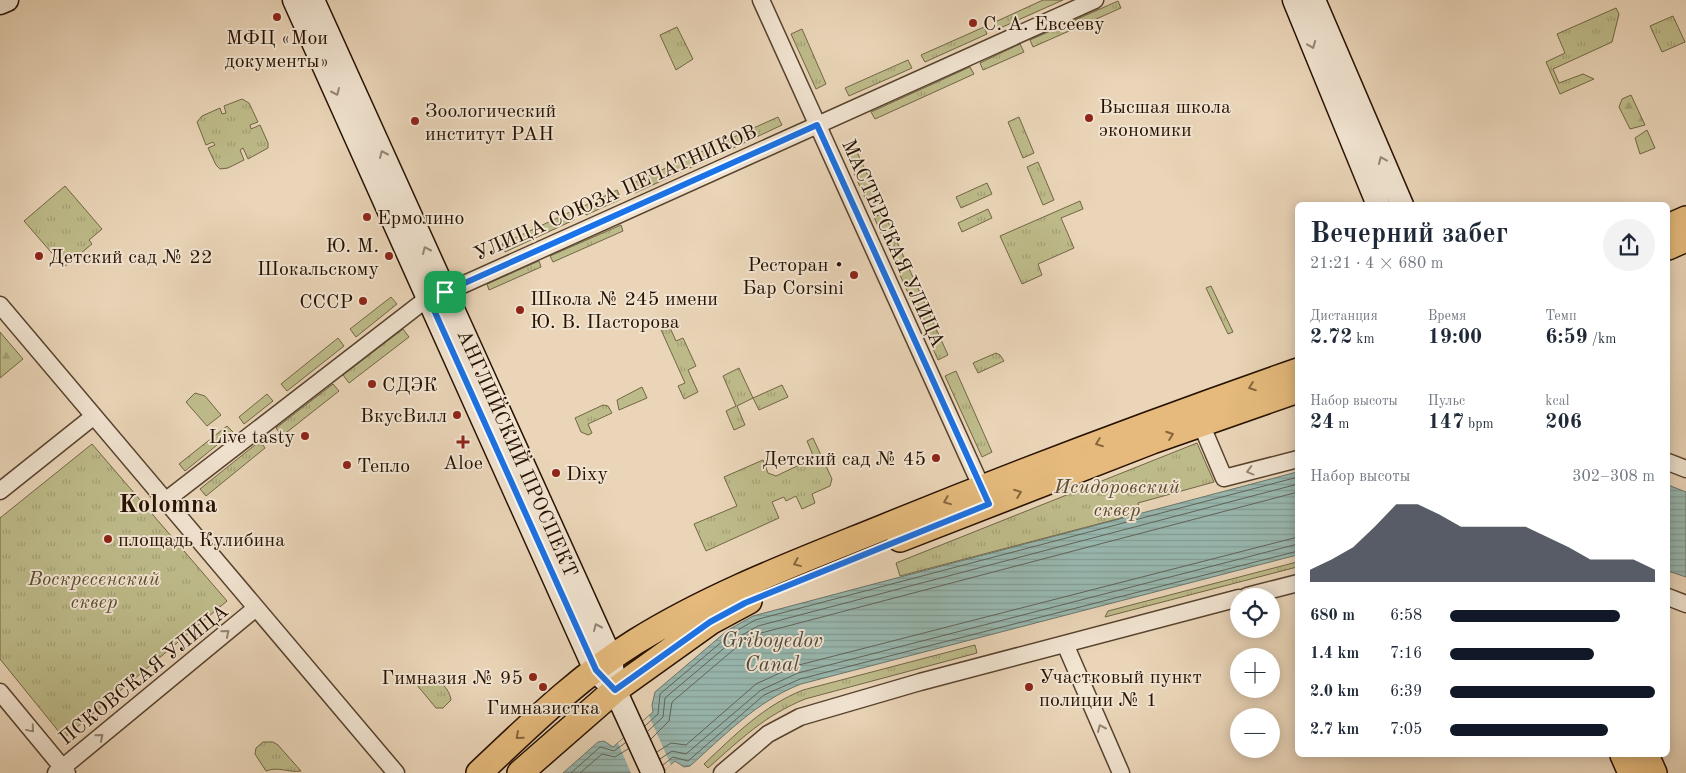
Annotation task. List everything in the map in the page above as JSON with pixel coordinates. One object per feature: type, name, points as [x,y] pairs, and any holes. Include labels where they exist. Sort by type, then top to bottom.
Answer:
[{"type":"main road","points":[[0,3],[7,0]]},
{"type":"main road","name":"АНГЛИЙСКИЙ ПРОСПЕКТ","points":[[294,0],[437,296],[654,773]]},
{"type":"main road","name":"АНГЛИЙСКИЙ ПРОСПЕКТ","points":[[313,0],[437,296]]},
{"type":"main road","points":[[1294,0],[1377,202]]},
{"type":"main road","points":[[1314,0],[1401,202]]},
{"type":"main road","points":[[1670,226],[1686,219]]},
{"type":"main road","points":[[1670,246],[1686,239]]},
{"type":"main road","points":[[520,773],[615,690],[710,622],[745,603],[1146,425],[1295,371]]},
{"type":"main road","points":[[479,773],[603,664],[636,641],[737,589],[985,496],[1295,391]]},
{"type":"street","name":"МАСТЕРСКАЯ УЛИЦА","points":[[761,0],[985,496]]},
{"type":"street","name":"УЛИЦА СОЮЗА ПЕЧАТНИКОВ","points":[[165,501],[406,313],[437,296],[1095,0]]},
{"type":"street","points":[[0,305],[396,773]]},
{"type":"street","points":[[0,491],[94,416]]},
{"type":"street","points":[[1201,424],[1224,478],[1295,460]]},
{"type":"street","points":[[1670,463],[1686,469]]},
{"type":"street","points":[[1278,588],[1295,584]]},
{"type":"street","points":[[1670,598],[1686,604]]},
{"type":"street","points":[[722,773],[768,734],[800,716],[911,684],[1230,600]]},
{"type":"street","name":"ПСКОВСКАЯ УЛИЦА","points":[[62,771],[256,608]]},
{"type":"street","points":[[1065,644],[1121,773]]},
{"type":"street","points":[[0,692],[62,771]]},
{"type":"green space","points":[[1043,0],[1063,0],[998,29],[995,22]]},
{"type":"green space","points":[[1118,1],[1121,8],[1033,47],[1030,40]]},
{"type":"green space","points":[[1616,8],[1619,14],[1612,42],[1553,69],[1559,83],[1583,74],[1594,79],[1560,94],[1546,62],[1565,53],[1557,34]]},
{"type":"green space","points":[[1673,16],[1685,42],[1662,52],[1650,26]]},
{"type":"green space","points":[[677,27],[693,59],[676,70],[660,35]]},
{"type":"green space","points":[[984,27],[987,34],[925,62],[921,55]]},
{"type":"green space","points":[[802,29],[826,84],[816,89],[791,34]]},
{"type":"green space","points":[[1020,44],[1024,52],[983,70],[980,63]]},
{"type":"green space","points":[[908,60],[912,68],[849,96],[845,88]]},
{"type":"green space","points":[[970,67],[974,74],[875,119],[871,112]]},
{"type":"green space","points":[[1631,95],[1645,125],[1630,129],[1619,107],[1622,99]]},
{"type":"green space","points":[[242,99],[249,103],[258,122],[250,125],[251,129],[260,125],[268,143],[268,148],[248,159],[243,148],[240,150],[244,160],[228,168],[220,169],[208,148],[215,145],[213,142],[206,145],[197,122],[202,116],[220,108],[222,114],[226,113],[224,106]]},
{"type":"green space","points":[[778,117],[782,125],[729,150],[725,141]]},
{"type":"green space","points":[[1019,117],[1034,153],[1023,158],[1008,122]]},
{"type":"green space","points":[[1647,130],[1655,148],[1640,154],[1635,138]]},
{"type":"green space","points":[[852,141],[880,202],[869,207],[842,146]]},
{"type":"green space","points":[[714,146],[718,155],[635,193],[631,184]]},
{"type":"green space","points":[[1038,162],[1054,200],[1043,205],[1027,167]]},
{"type":"green space","points":[[987,183],[992,194],[961,208],[956,197]]},
{"type":"green space","points":[[65,186],[102,229],[89,240],[92,244],[64,267],[24,221]]},
{"type":"green space","points":[[617,190],[621,199],[586,215],[582,207]]},
{"type":"green space","points":[[1080,201],[1083,209],[1061,218],[1074,248],[1038,264],[1042,275],[1022,284],[1000,236]]},
{"type":"green space","points":[[988,209],[992,218],[962,232],[958,223]]},
{"type":"green space","points":[[570,212],[574,220],[505,252],[502,244]]},
{"type":"green space","points":[[884,213],[948,355],[938,360],[874,217]]},
{"type":"green space","points":[[621,225],[623,231],[553,262],[550,256]]},
{"type":"green space","points":[[539,261],[541,267],[489,290],[487,284]]},
{"type":"green space","points":[[1211,286],[1233,332],[1228,334],[1206,288]]},
{"type":"green space","points":[[391,297],[397,304],[356,337],[350,329]]},
{"type":"green space","points":[[666,319],[676,341],[683,338],[696,366],[688,370],[698,392],[684,399],[678,386],[685,383],[658,323]]},
{"type":"green space","points":[[403,329],[409,337],[349,383],[343,375]]},
{"type":"green space","points":[[0,332],[23,359],[0,378]]},
{"type":"green space","points":[[338,338],[344,346],[287,391],[281,384]]},
{"type":"green space","points":[[996,353],[1004,361],[978,373],[973,363]]},
{"type":"green space","points":[[739,368],[753,398],[737,406],[745,425],[734,430],[726,411],[736,406],[723,376]]},
{"type":"green space","points":[[956,371],[992,452],[982,457],[945,376]]},
{"type":"green space","points":[[333,384],[339,391],[282,436],[276,428]]},
{"type":"green space","points":[[782,385],[788,397],[759,410],[753,398]]},
{"type":"green space","points":[[642,387],[647,398],[619,410],[617,400]]},
{"type":"green space","points":[[195,393],[205,396],[221,415],[207,426],[186,402]]},
{"type":"green space","points":[[267,394],[273,401],[244,424],[239,417]]},
{"type":"green space","points":[[603,405],[608,406],[612,413],[588,424],[592,433],[588,435],[581,432],[575,418]]},
{"type":"green space","points":[[227,426],[233,432],[185,471],[179,464]]},
{"type":"green space","points":[[813,438],[832,479],[830,486],[812,494],[815,503],[802,509],[796,496],[786,501],[784,497],[772,502],[779,518],[706,551],[694,524],[737,506],[724,477],[763,460],[768,473],[776,476],[812,459],[812,453],[807,441]]},
{"type":"green space","points":[[260,441],[265,448],[206,496],[200,489]]},
{"type":"green space","name":"Исидоровский сквер","points":[[1197,443],[1214,482],[1138,503],[1140,513],[900,576],[896,563]]},
{"type":"green space","name":"Воскресенский сквер","points":[[92,444],[227,601],[64,738],[0,659],[0,518]]},
{"type":"green space","points":[[1295,563],[1295,568],[1105,617],[1108,611]]},
{"type":"green space","points":[[975,645],[977,653],[805,699],[765,721],[742,738],[708,768],[704,764],[738,732],[762,713],[803,690]]},
{"type":"green space","points":[[426,677],[438,681],[448,692],[451,700],[443,708],[436,708],[416,684]]},
{"type":"green space","points":[[263,742],[273,742],[278,745],[301,771],[275,769],[266,771],[255,754],[256,748]]},
{"type":"water","name":"Griboyedov Canal","points":[[1295,473],[1295,556],[801,684],[785,691],[756,709],[690,766],[684,767],[675,761],[661,773],[563,773],[598,742],[604,741],[613,747],[653,712],[652,705],[655,692],[728,630],[753,616]]},
{"type":"water","points":[[1670,486],[1686,492],[1686,577],[1670,572]]},
{"type":"pier","points":[[649,716],[671,765],[661,773],[631,773],[618,743]]},
{"type":"place","name":"МФЦ «Мои документы»","points":[[277,17]]},
{"type":"place","name":"С. А. Евсееву","points":[[973,23]]},
{"type":"place","name":"Высшая школа экономики","points":[[1089,118]]},
{"type":"place","name":"Зоологический институт РАН","points":[[415,121]]},
{"type":"place","name":"Ермолино","points":[[367,217]]},
{"type":"place","name":"Детский сад № 22","points":[[39,256]]},
{"type":"place","name":"Ю. М. Шокальскому","points":[[389,256]]},
{"type":"place","name":"Ресторан • Бар Corsini","points":[[854,275]]},
{"type":"place","name":"СССР","points":[[363,301]]},
{"type":"place","name":"Школа № 245 имени Ю. В. Пасторова","points":[[520,310]]},
{"type":"place","name":"СДЭК","points":[[372,384]]},
{"type":"place","name":"ВкусВилл","points":[[457,415]]},
{"type":"place","name":"Live tasty","points":[[305,436]]},
{"type":"place","name":"Aloe","points":[[463,442]]},
{"type":"place","name":"Детский сад № 45","points":[[936,458]]},
{"type":"place","name":"Тепло","points":[[347,465]]},
{"type":"place","name":"Dixy","points":[[556,473]]},
{"type":"place","name":"площадь Кулибина","points":[[108,539]]},
{"type":"place","name":"Гимназия № 95","points":[[533,677]]},
{"type":"place","name":"Гимназистка","points":[[543,687]]},
{"type":"place","name":"Участковый пункт полиции № 1","points":[[1029,687]]},
{"type":"district","name":"Kolomna","points":[[168,503]]},
{"type":"route","points":[[817,125],[989,504],[745,603],[710,622],[615,690],[596,670],[429,299],[445,292],[817,125]]}]
